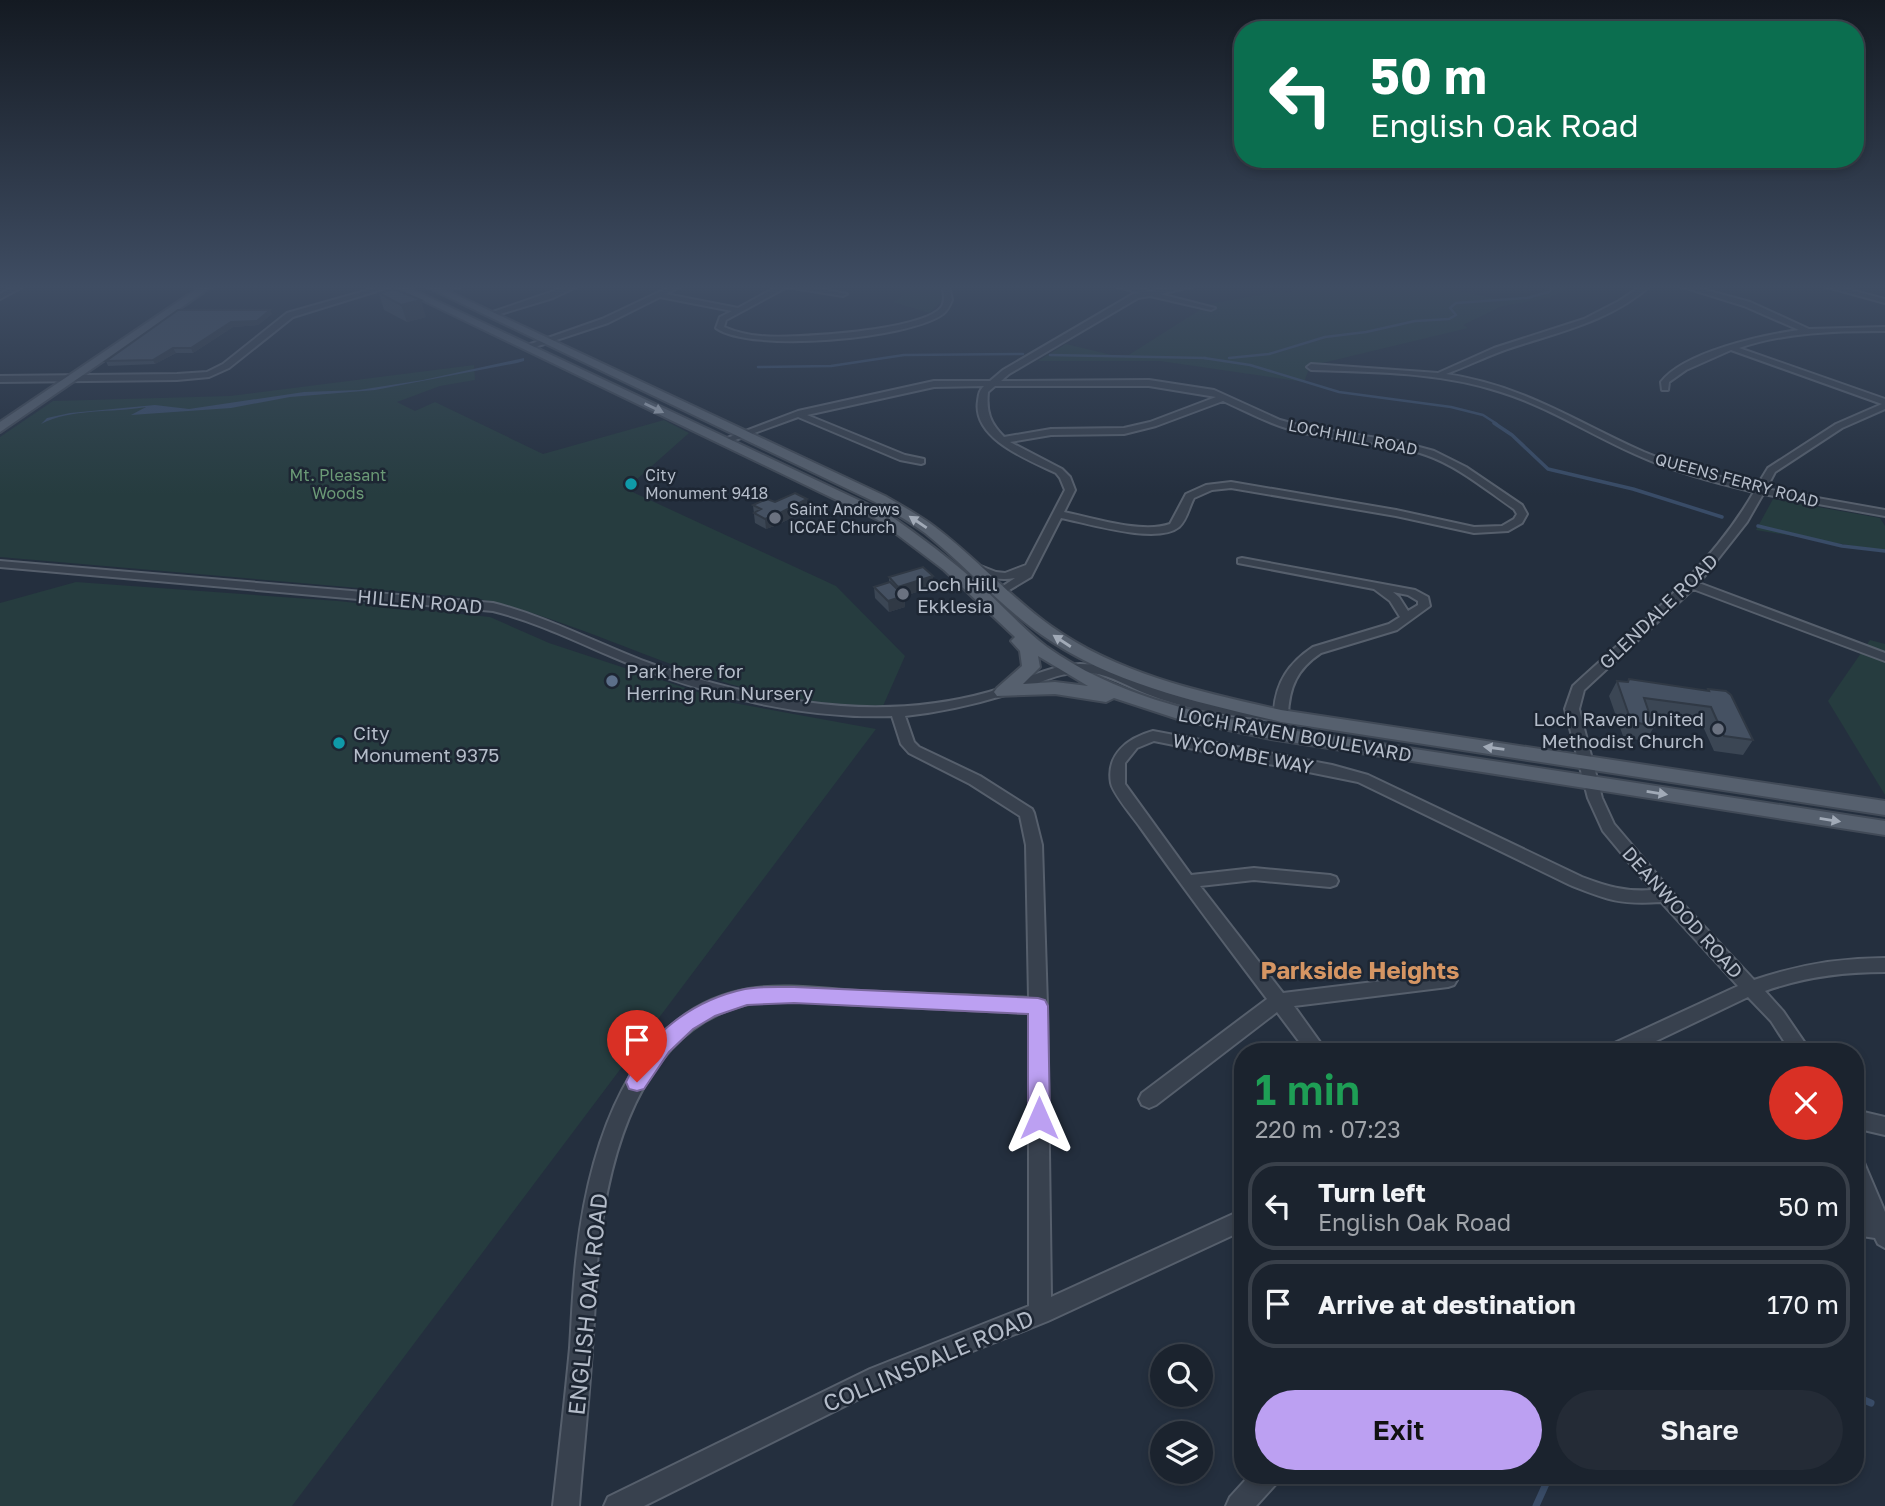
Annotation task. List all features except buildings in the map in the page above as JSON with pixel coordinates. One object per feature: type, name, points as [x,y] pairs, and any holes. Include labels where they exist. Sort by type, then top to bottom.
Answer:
[{"type":"main road","points":[[0,415],[89,355]]},
{"type":"main road","points":[[0,428],[106,355]]},
{"type":"main road","name":"LOCH RAVEN BOULEVARD","points":[[543,355],[883,517],[1046,631],[1106,666],[1197,696],[1281,716],[1885,808]]},
{"type":"main road","name":"LOCH RAVEN BOULEVARD","points":[[580,355],[889,504],[936,534],[971,565],[994,596],[1042,650],[1070,669],[1115,693],[1174,712],[1271,733],[1885,828]]},
{"type":"main road","points":[[769,462],[780,460],[785,452]]},
{"type":"main road","points":[[994,596],[998,621],[1028,649],[1032,660],[1026,674],[1003,692]]},
{"type":"main road","points":[[1003,692],[1042,687],[1064,688],[1174,712]]},
{"type":"street","points":[[0,379],[177,377],[209,374],[239,355]]},
{"type":"street","points":[[994,596],[1027,575],[1070,490],[1065,477],[1003,440],[984,416],[984,395],[992,388],[993,382],[1037,355]]},
{"type":"street","points":[[1441,373],[1484,355]]},
{"type":"street","points":[[1665,388],[1665,382],[1675,373],[1712,355]]},
{"type":"street","points":[[1752,355],[1885,404]]},
{"type":"street","name":"QUEENS FERRY ROAD","points":[[1311,367],[1441,373],[1503,389],[1545,404],[1624,446],[1663,462],[1760,489],[1885,513]]},
{"type":"street","name":"LOCH HILL ROAD","points":[[724,441],[798,414],[923,386],[993,382],[1149,383],[1191,388],[1225,397],[1285,425],[1397,444],[1448,460],[1518,507],[1521,518],[1499,530],[1474,530],[1396,513],[1231,485],[1210,487],[1190,496],[1176,525],[1164,530],[1059,514]]},
{"type":"street","points":[[1003,440],[1051,432],[1133,429],[1225,397]]},
{"type":"street","name":"GLENDALE ROAD","points":[[1586,762],[1572,709],[1575,693],[1691,584],[1727,544],[1771,470],[1839,426],[1885,404]]},
{"type":"street","points":[[798,414],[903,458],[921,461]]},
{"type":"street","points":[[1242,561],[1411,592],[1424,599],[1422,609],[1405,616],[1393,627],[1317,650],[1307,656],[1284,686],[1281,694],[1281,716]]},
{"type":"street","points":[[971,565],[992,576],[1004,577],[1020,572],[1031,563]]},
{"type":"street","name":"HILLEN ROAD","points":[[0,564],[485,606],[538,621],[618,655],[713,686],[801,706],[870,714],[920,712],[1003,692],[1040,675],[1070,669],[1100,670],[1163,696],[1221,711],[1281,716]]},
{"type":"street","points":[[1691,584],[1885,657]]},
{"type":"street","points":[[1375,585],[1395,599],[1405,616]]},
{"type":"street","points":[[898,714],[908,744],[914,750],[975,780],[1027,813],[1034,845],[1040,1313]]},
{"type":"street","name":"WYCOMBE WAY","points":[[1311,1043],[1187,881],[1118,785],[1116,767],[1123,752],[1132,745],[1153,736],[1363,778],[1609,894],[1631,898],[1665,895]]},
{"type":"street","name":"DEANWOOD ROAD","points":[[1586,762],[1590,783],[1608,827],[1665,895],[1777,1016],[1796,1043]]},
{"type":"street","points":[[1187,881],[1254,874],[1330,881]]},
{"type":"street","points":[[1633,1043],[1751,987],[1840,964],[1885,965]]},
{"type":"street","points":[[1149,1099],[1278,1001],[1448,980]]},
{"type":"street","name":"ENGLISH OAK ROAD","points":[[566,1506],[591,1224],[603,1166],[622,1112],[637,1082],[662,1045],[686,1023],[708,1009],[747,997],[794,995],[1038,1006]]},
{"type":"street","points":[[1864,1121],[1885,1126]]},
{"type":"street","points":[[1864,1186],[1884,1232]]},
{"type":"street","name":"COLLINSDALE ROAD","points":[[617,1506],[878,1377],[1040,1313],[1234,1224]]},
{"type":"street","points":[[1864,1226],[1884,1232]]},
{"type":"street","points":[[1239,1506],[1259,1484]]},
{"type":"green space","points":[[1047,355],[1113,355],[1124,358],[1128,355],[1355,355],[1310,366],[1304,382],[1160,361],[1038,361]]},
{"type":"green space","name":"Mt. Pleasant Woods","points":[[474,365],[475,380],[440,386],[397,402],[415,411],[435,402],[543,454],[664,420],[689,433],[626,489],[836,586],[905,656],[883,706],[814,701],[745,688],[544,617],[475,598],[0,557],[0,437],[53,401],[230,396]]},
{"type":"green space","points":[[1773,499],[1880,518],[1885,526],[1885,551],[1756,530]]},
{"type":"green space","points":[[76,582],[338,601],[490,617],[549,643],[728,702],[876,729],[292,1506],[0,1506],[0,603]]},
{"type":"green space","points":[[1870,640],[1885,644],[1885,795],[1828,701]]},
{"type":"water","points":[[524,358],[524,361],[517,363],[375,390],[290,397],[231,408],[131,415],[146,407],[92,412],[65,415],[41,424],[47,418],[70,413],[155,405],[189,409],[304,392],[359,390],[423,380]]},
{"type":"waterway","points":[[758,367],[831,366],[902,355]]},
{"type":"waterway","points":[[1065,355],[1206,358]]},
{"type":"waterway","points":[[1229,358],[1256,355]]},
{"type":"waterway","points":[[1204,358],[1250,365],[1339,392],[1451,407],[1483,415],[1497,424]]},
{"type":"waterway","points":[[1494,423],[1512,435],[1548,469],[1633,489],[1722,517]]},
{"type":"waterway","points":[[1758,526],[1842,546],[1885,551]]},
{"type":"waterway","points":[[1864,1400],[1871,1403]]},
{"type":"waterway","points":[[1536,1506],[1546,1484]]},
{"type":"place","name":"City Monument 9418","points":[[631,484]]},
{"type":"place","name":"Saint Andrews ICCAE Church","points":[[775,518]]},
{"type":"place","name":"Loch Hill Ekklesia","points":[[903,594]]},
{"type":"place","name":"Park here for Herring Run Nursery","points":[[612,681]]},
{"type":"place","name":"Loch Raven United Methodist Church","points":[[1718,729]]},
{"type":"place","name":"City Monument 9375","points":[[339,743]]},
{"type":"district","name":"Parkside Heights","points":[[1360,969]]},
{"type":"route","points":[[637,1082],[662,1045],[686,1023],[708,1009],[747,997],[794,995],[1038,1006],[1039,1118]]}]
